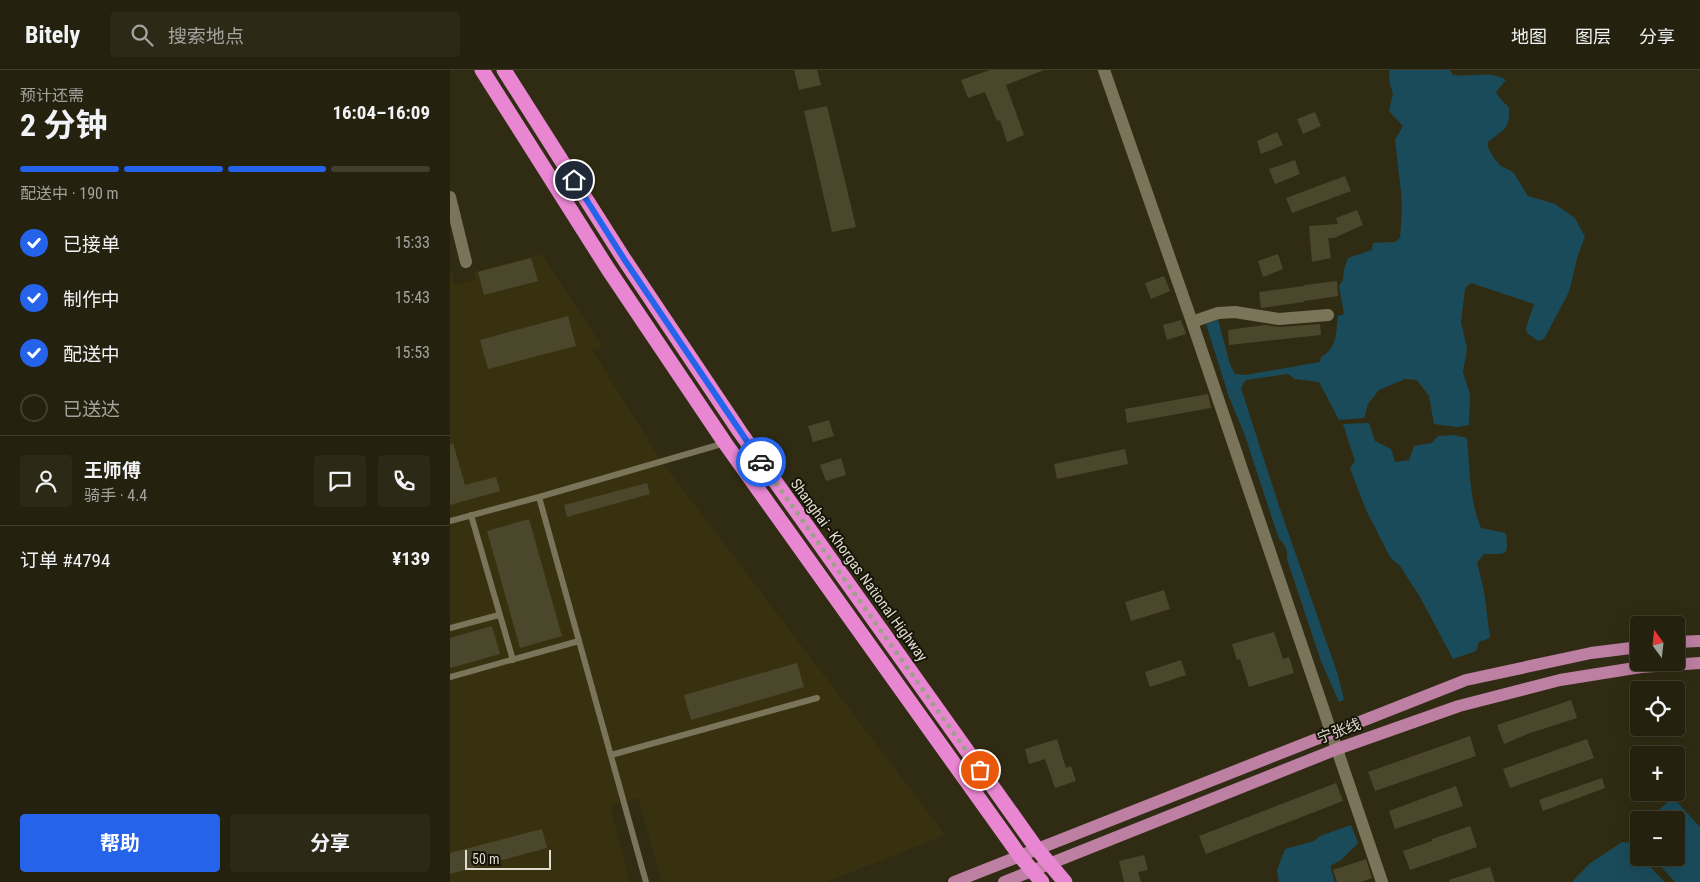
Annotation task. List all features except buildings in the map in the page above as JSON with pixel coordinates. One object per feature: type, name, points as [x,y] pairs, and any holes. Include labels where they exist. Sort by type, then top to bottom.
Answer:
[{"type":"highway","points":[[482,70],[608,269],[725,443],[1020,856],[1037,876]]},
{"type":"highway","name":"Shanghai - Khorgas National Highway","points":[[504,70],[624,259],[740,432],[1037,849],[1065,882]]},
{"type":"highway","points":[[725,443],[740,432]]},
{"type":"main road","points":[[1685,642],[1700,641]]},
{"type":"main road","name":"宁张线","points":[[954,882],[1466,680],[1591,653],[1630,648]]},
{"type":"main road","name":"宁张线","points":[[1004,882],[1037,876],[1050,864],[1336,749],[1459,706],[1560,680],[1641,666],[1700,663]]},
{"type":"street","points":[[1104,70],[1192,322],[1382,882]]},
{"type":"street","points":[[450,197],[466,262]]},
{"type":"street","points":[[1192,322],[1218,313],[1234,312],[1279,320],[1328,315]]},
{"type":"lane","points":[[450,521],[725,443]]},
{"type":"lane","points":[[540,497],[646,882]]},
{"type":"lane","points":[[471,515],[513,660]]},
{"type":"lane","points":[[450,628],[499,614]]},
{"type":"lane","points":[[450,677],[579,641]]},
{"type":"lane","points":[[611,755],[817,698]]},
{"type":"shaded area","points":[[542,254],[602,347],[592,350],[662,462],[945,835],[826,882],[662,882],[638,798],[610,805],[630,882],[450,882],[450,268],[455,285],[475,280],[474,272]]},
{"type":"water","points":[[1389,70],[1450,70],[1453,75],[1494,75],[1506,80],[1496,92],[1509,108],[1509,115],[1505,128],[1488,142],[1488,147],[1493,157],[1501,166],[1513,172],[1528,196],[1555,204],[1575,218],[1585,237],[1578,255],[1569,292],[1544,339],[1538,341],[1527,333],[1526,328],[1534,304],[1471,283],[1465,288],[1461,322],[1467,349],[1463,372],[1470,394],[1469,425],[1457,427],[1434,424],[1429,396],[1417,380],[1405,379],[1379,390],[1368,404],[1364,418],[1339,420],[1319,382],[1295,379],[1288,374],[1246,380],[1241,388],[1279,506],[1338,675],[1344,700],[1339,702],[1321,661],[1287,559],[1286,548],[1279,539],[1244,433],[1229,397],[1206,324],[1218,320],[1230,364],[1235,374],[1245,375],[1320,362],[1321,357],[1333,345],[1338,316],[1344,314],[1339,286],[1343,280],[1348,258],[1372,250],[1373,243],[1395,242],[1400,238],[1401,192],[1395,140],[1403,126],[1389,111],[1393,93],[1390,85]]},
{"type":"water","points":[[1369,423],[1375,441],[1391,449],[1395,462],[1409,460],[1414,446],[1432,443],[1438,436],[1454,435],[1467,438],[1472,495],[1481,528],[1506,533],[1507,545],[1506,552],[1484,554],[1477,563],[1484,591],[1490,638],[1479,642],[1476,651],[1453,659],[1420,597],[1400,566],[1390,557],[1366,510],[1350,468],[1355,461],[1343,424]]},
{"type":"water","points":[[1669,801],[1676,801],[1700,827],[1700,882],[1675,882],[1660,866],[1685,866],[1685,811],[1657,811]]},
{"type":"water","points":[[1351,825],[1358,843],[1341,860],[1330,866],[1335,882],[1279,882],[1277,870],[1285,849],[1314,841],[1320,836]]},
{"type":"water","points":[[1622,842],[1630,843],[1630,866],[1651,866],[1665,882],[1572,882],[1589,864]]},
{"type":"way so far","points":[[761,462],[980,770]]},
{"type":"route","points":[[574,180],[624,259],[761,462]]}]
